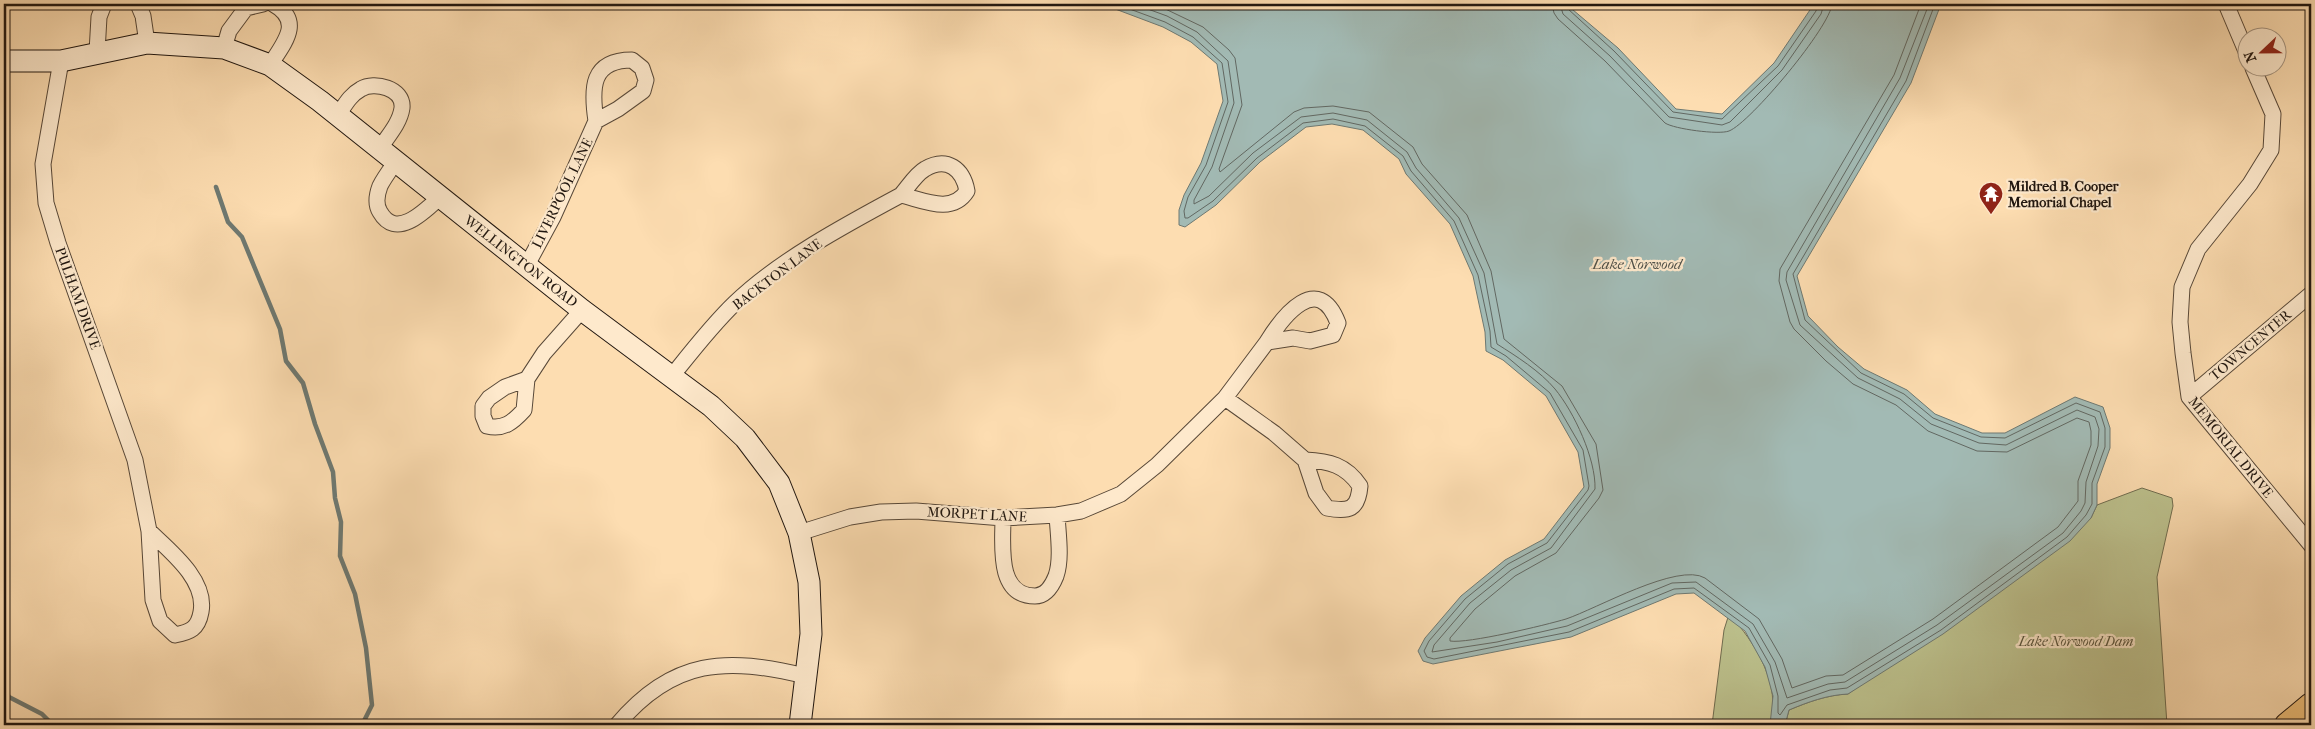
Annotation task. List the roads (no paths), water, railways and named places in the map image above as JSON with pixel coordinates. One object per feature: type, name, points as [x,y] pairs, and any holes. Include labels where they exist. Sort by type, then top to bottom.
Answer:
[{"type":"main road","points":[[2287,725],[2311,704]]},
{"type":"street","points":[[97,52],[99,18],[104,4]]},
{"type":"street","points":[[138,4],[143,16],[147,43]]},
{"type":"street","points":[[224,48],[229,31],[246,8],[263,4]]},
{"type":"street","points":[[270,65],[288,34],[290,22],[284,10],[273,4]]},
{"type":"street","points":[[2226,4],[2238,32]]},
{"type":"street","name":"WELLINGTON ROAD","points":[[4,61],[61,61],[147,43],[224,48],[270,65],[338,116],[582,310],[672,376],[745,438],[779,483],[799,533],[809,582],[811,634],[800,725]]},
{"type":"street","name":"PULHAM DRIVE","points":[[61,61],[42,164],[46,203],[58,243],[135,460],[149,532],[153,600],[160,621],[175,635],[191,632],[199,622],[203,602],[195,582],[182,564],[149,532]]},
{"type":"street","name":"MEMORIAL DRIVE","points":[[2257,78],[2273,114],[2271,150],[2250,184],[2198,249],[2182,287],[2180,322],[2189,397],[2311,545]]},
{"type":"street","points":[[338,116],[350,98],[360,89],[371,85],[386,87],[397,94],[403,106],[387,155],[376,199],[378,210],[387,222],[397,225],[420,215],[440,197]]},
{"type":"street","name":"LIVERPOOL LANE","points":[[527,265],[553,216],[596,120]]},
{"type":"street","name":"BACKTON LANE","points":[[672,376],[713,326],[736,302],[774,272],[841,227],[901,195]]},
{"type":"street","name":"TOWNCENTER","points":[[2189,397],[2311,294]]},
{"type":"street","points":[[527,378],[544,353],[582,310]]},
{"type":"street","name":"MORPET LANE","points":[[799,533],[850,517],[882,512],[916,511],[1003,518],[1057,515],[1081,511],[1121,494],[1157,465],[1224,398],[1267,342]]},
{"type":"street","points":[[1224,398],[1274,433],[1305,460]]},
{"type":"street","points":[[1003,518],[1005,574],[1014,587],[1025,595],[1038,596],[1049,590],[1057,574],[1057,515]]},
{"type":"street","points":[[617,725],[654,691],[684,673],[716,664],[752,666],[806,676]]},
{"type":"water","name":"Lake Norwood","points":[[1102,4],[1566,4],[1618,48],[1676,109],[1722,114],[1774,63],[1814,4],[1941,4],[1911,83],[1797,276],[1808,316],[1838,347],[1864,369],[1907,390],[1935,414],[1982,433],[2005,433],[2075,397],[2103,407],[2110,428],[2110,448],[2097,484],[2097,505],[2091,518],[2070,541],[1943,634],[1848,694],[1818,699],[1789,710],[1785,725],[1770,725],[1773,696],[1765,667],[1745,631],[1694,593],[1676,594],[1571,637],[1433,664],[1423,661],[1418,651],[1425,638],[1461,596],[1505,560],[1544,539],[1584,487],[1578,452],[1546,396],[1503,360],[1486,351],[1485,332],[1473,276],[1450,224],[1406,174],[1399,159],[1363,130],[1332,124],[1306,127],[1260,162],[1216,205],[1185,227],[1179,225],[1179,210],[1184,195],[1201,163],[1223,101],[1217,64],[1191,42],[1163,27]]},
{"type":"waterway","points":[[216,187],[228,222],[242,237],[280,329],[286,361],[303,383],[315,424],[333,472],[335,498],[341,522],[340,556],[355,594],[366,648],[372,705],[362,725]]},
{"type":"waterway","points":[[4,688],[9,697],[42,714],[53,725]]},
{"type":"place","name":"Mildred B. Cooper Memorial Chapel","points":[[1991,215]]},
{"type":"park label","name":"Lake Norwood Dam","points":[[2076,641]]}]
